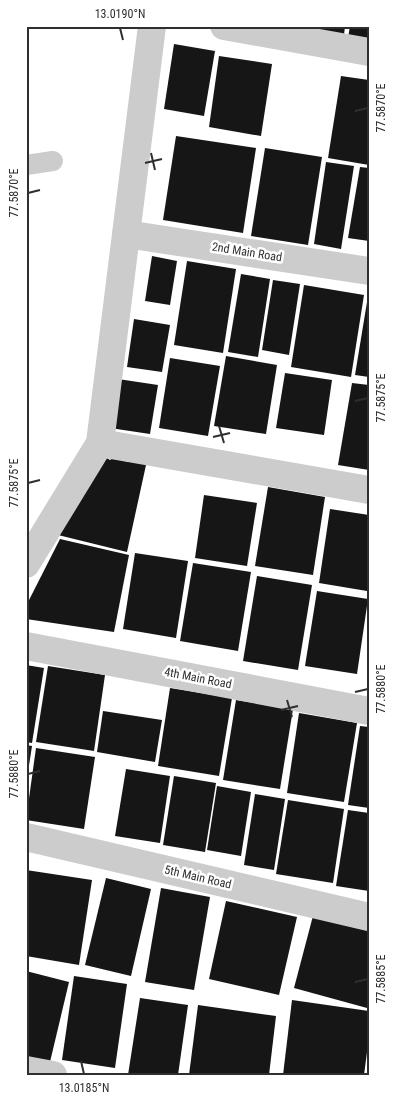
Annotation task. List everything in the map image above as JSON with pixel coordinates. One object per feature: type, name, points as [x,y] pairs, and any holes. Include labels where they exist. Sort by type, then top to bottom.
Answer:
[{"type":"street","points":[[26,564],[100,443],[152,26]]},
{"type":"street","points":[[224,26],[369,52]]},
{"type":"street","name":"2nd Main Road","points":[[126,234],[369,271]]},
{"type":"street","points":[[100,443],[369,490]]},
{"type":"street","name":"4th Main Road","points":[[26,646],[369,711]]},
{"type":"street","name":"5th Main Road","points":[[26,837],[369,916]]},
{"type":"street","points":[[26,1070],[53,1075]]},
{"type":"lane","points":[[26,165],[54,161]]},
{"type":"building","points":[[298,26],[345,26],[344,35]]},
{"type":"building","points":[[350,26],[369,26],[369,41],[348,38]]},
{"type":"building","points":[[174,44],[215,51],[204,116],[164,109]]},
{"type":"building","points":[[219,56],[272,64],[261,136],[209,127]]},
{"type":"building","points":[[341,76],[369,80],[369,165],[328,158]]},
{"type":"building","points":[[176,136],[256,148],[243,233],[163,220]]},
{"type":"building","points":[[265,148],[322,157],[308,245],[251,236]]},
{"type":"building","points":[[326,162],[354,166],[341,249],[314,244]]},
{"type":"building","points":[[360,167],[369,168],[369,241],[348,238]]},
{"type":"building","points":[[152,256],[177,261],[170,305],[145,301]]},
{"type":"building","points":[[187,261],[236,269],[223,353],[174,345]]},
{"type":"building","points":[[241,274],[270,279],[258,357],[228,352]]},
{"type":"building","points":[[273,280],[300,284],[289,355],[262,350]]},
{"type":"building","points":[[304,285],[364,295],[351,377],[291,367]]},
{"type":"building","points":[[369,296],[369,377],[355,375]]},
{"type":"building","points":[[134,319],[170,325],[162,372],[127,367]]},
{"type":"building","points":[[226,356],[277,365],[266,434],[214,426]]},
{"type":"building","points":[[170,358],[220,366],[208,436],[159,428]]},
{"type":"building","points":[[285,373],[332,380],[324,435],[276,428]]},
{"type":"building","points":[[118,379],[158,385],[150,434],[110,428]]},
{"type":"building","points":[[352,383],[369,385],[369,470],[338,465]]},
{"type":"building","points":[[99,453],[110,460],[116,456],[127,462],[129,458],[146,465],[127,552],[58,535]]},
{"type":"building","points":[[268,487],[325,497],[313,575],[255,566]]},
{"type":"building","points":[[204,495],[257,503],[247,566],[195,558]]},
{"type":"building","points":[[330,509],[369,515],[369,579],[367,591],[319,583]]},
{"type":"building","points":[[60,539],[129,555],[114,632],[26,619],[26,606]]},
{"type":"building","points":[[135,553],[188,561],[176,638],[123,629]]},
{"type":"building","points":[[193,563],[251,572],[238,651],[180,641]]},
{"type":"building","points":[[257,576],[312,585],[298,670],[243,661]]},
{"type":"building","points":[[317,591],[368,599],[357,674],[305,666]]},
{"type":"building","points":[[26,665],[44,668],[32,743],[26,742]]},
{"type":"building","points":[[48,666],[105,675],[94,751],[36,742]]},
{"type":"building","points":[[170,688],[232,698],[219,776],[158,766]]},
{"type":"building","points":[[236,700],[293,709],[280,789],[223,780]]},
{"type":"building","points":[[103,711],[162,720],[155,762],[97,752]]},
{"type":"building","points":[[299,713],[357,723],[344,802],[287,793]]},
{"type":"building","points":[[360,726],[369,727],[369,808],[348,805]]},
{"type":"building","points":[[26,745],[32,746],[27,778],[26,778]]},
{"type":"building","points":[[36,748],[95,757],[84,829],[26,820]]},
{"type":"building","points":[[126,769],[170,776],[160,843],[115,836]]},
{"type":"building","points":[[174,776],[216,783],[205,852],[163,845]]},
{"type":"building","points":[[217,786],[251,792],[241,856],[207,850]]},
{"type":"building","points":[[255,794],[285,799],[274,870],[244,865]]},
{"type":"building","points":[[288,800],[344,809],[333,883],[276,874]]},
{"type":"building","points":[[348,810],[369,813],[369,891],[336,886]]},
{"type":"building","points":[[26,870],[92,880],[79,965],[26,956]]},
{"type":"building","points":[[106,878],[151,889],[131,976],[85,965]]},
{"type":"building","points":[[161,888],[210,897],[194,990],[145,982]]},
{"type":"building","points":[[226,901],[297,917],[279,995],[209,979]]},
{"type":"building","points":[[314,912],[369,927],[369,1000],[367,1008],[294,988]]},
{"type":"building","points":[[26,971],[69,982],[50,1062],[26,1056]]},
{"type":"building","points":[[74,976],[127,984],[115,1068],[62,1060]]},
{"type":"building","points":[[140,998],[188,1005],[178,1075],[128,1075]]},
{"type":"building","points":[[292,1000],[369,1011],[369,1037],[364,1075],[283,1075]]},
{"type":"building","points":[[198,1005],[276,1016],[269,1075],[189,1075]]}]
